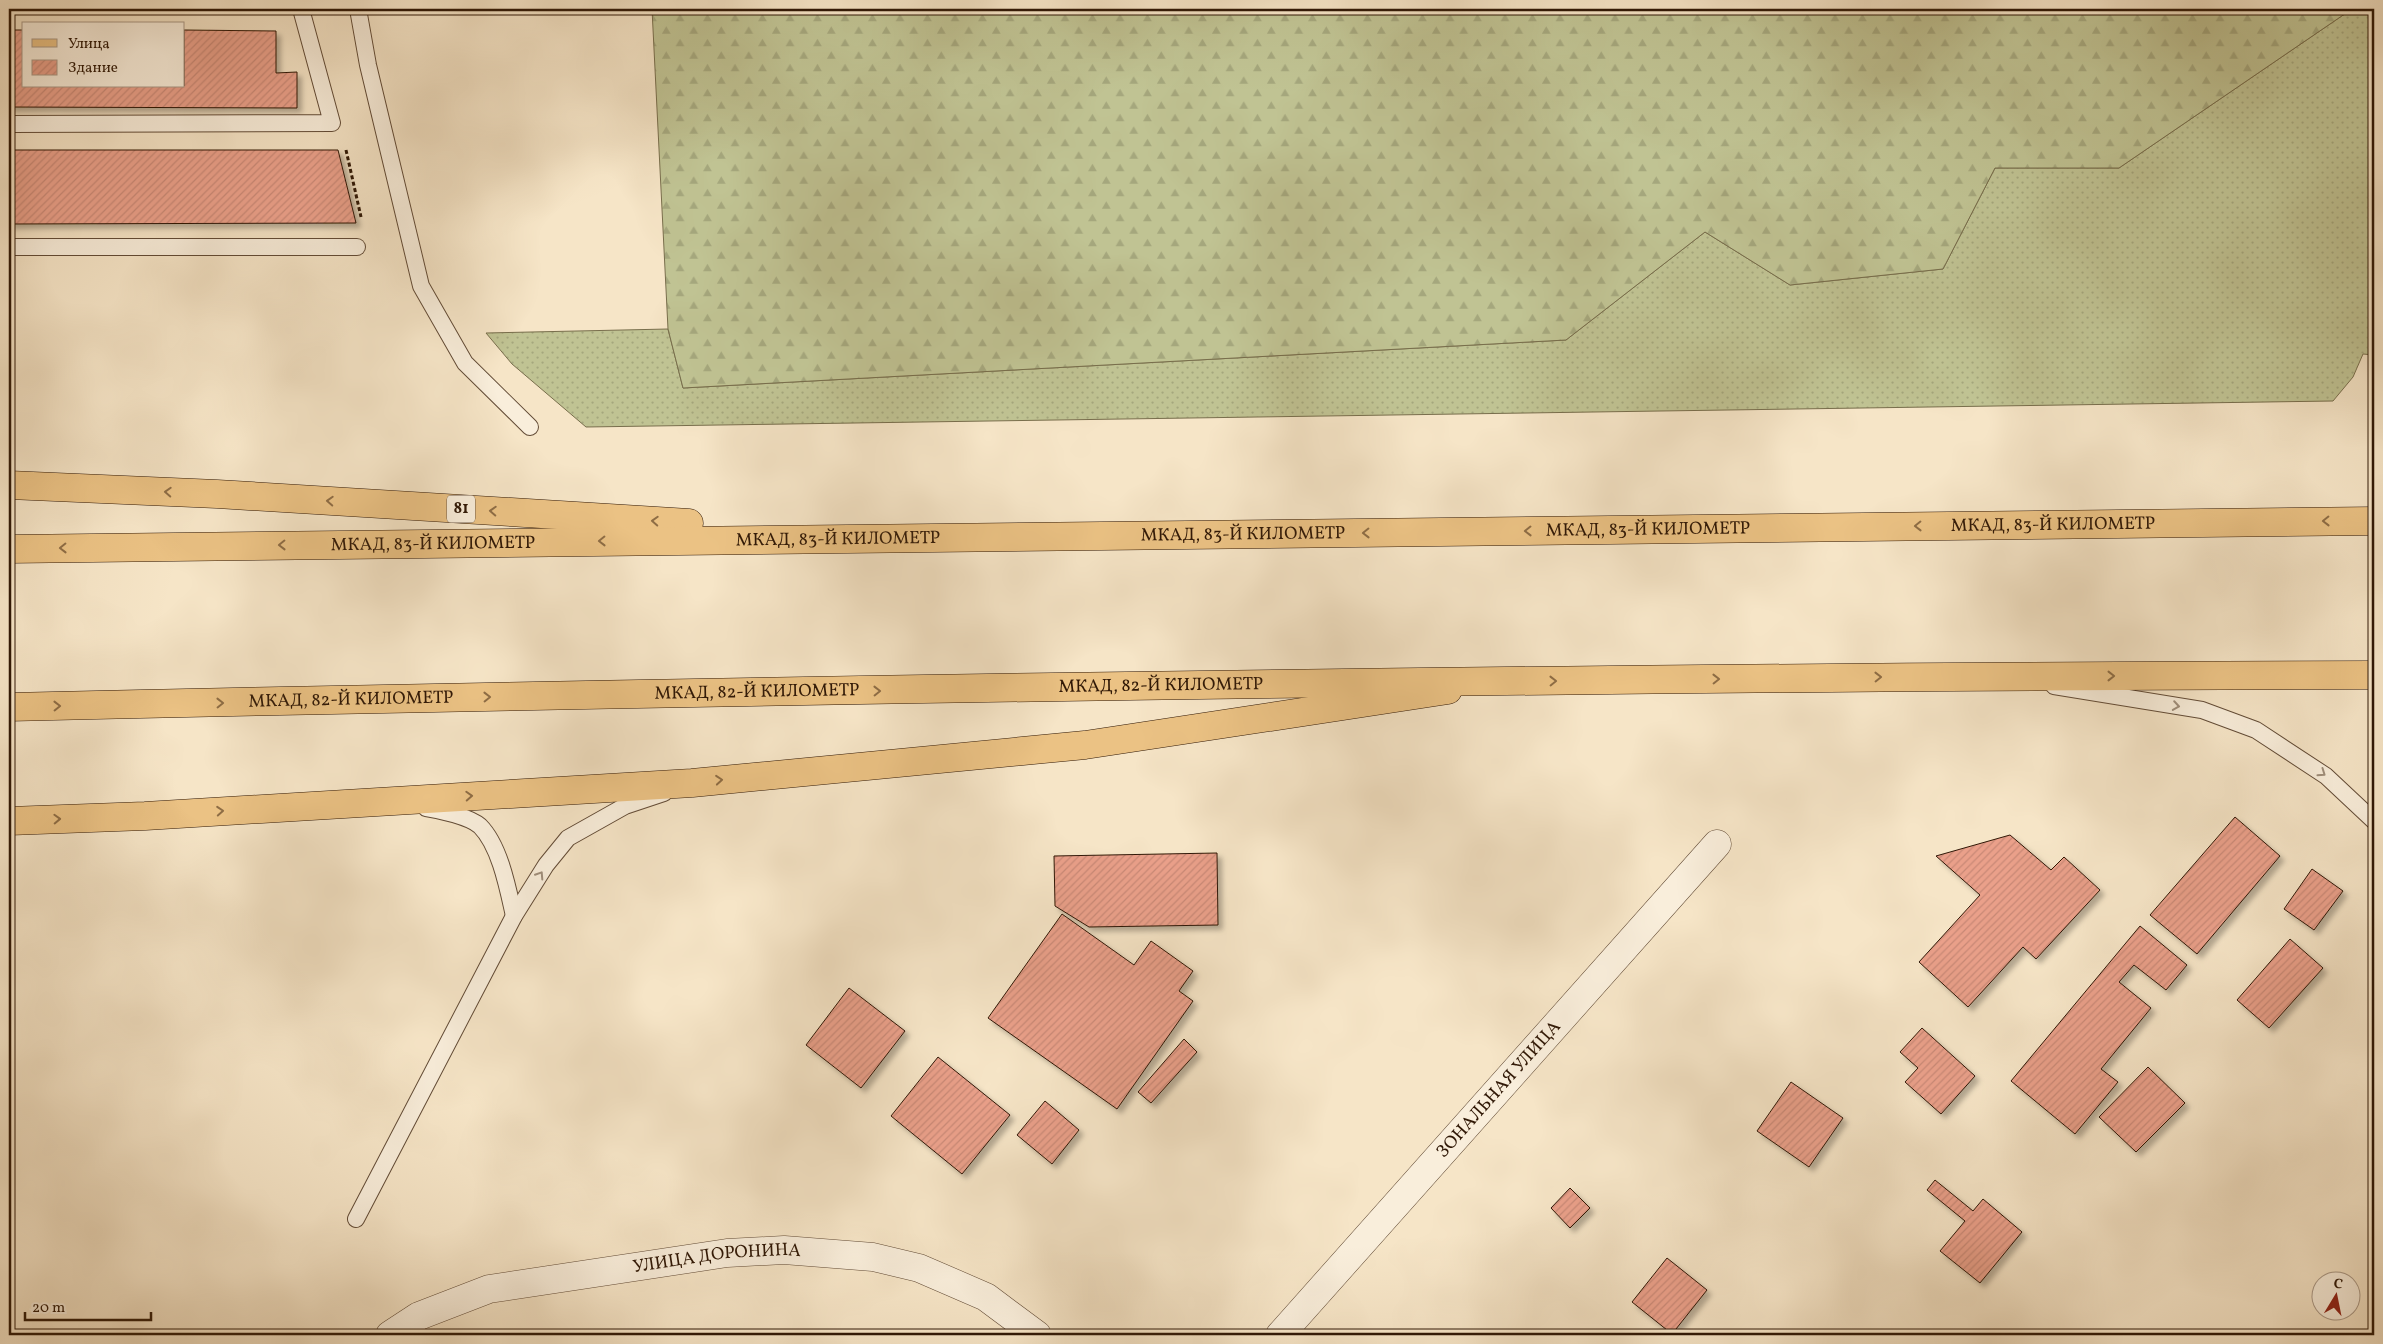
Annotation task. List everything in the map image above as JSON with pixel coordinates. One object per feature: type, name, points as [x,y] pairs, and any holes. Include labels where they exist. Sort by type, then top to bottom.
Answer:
[{"type":"main road","name":"81","points":[[9,485],[217,494],[913,537]]},
{"type":"main road","name":"МКАД, 83-Й КИЛОМЕТР","points":[[9,549],[2374,521]]},
{"type":"main road","points":[[9,821],[145,816],[692,783],[1085,745],[1504,682],[1990,676],[2374,675]]},
{"type":"main road","name":"МКАД, 82-Й КИЛОМЕТР","points":[[9,708],[364,699],[1504,682]]},
{"type":"street","name":"ЗОНАЛЬНАЯ УЛИЦА","points":[[1280,1335],[1718,844]]},
{"type":"street","name":"УЛИЦА ДОРОНИНА","points":[[390,1335],[419,1316],[489,1289],[727,1253],[784,1250],[873,1257],[919,1268],[986,1296],[1037,1335]]},
{"type":"lane","points":[[9,124],[332,123],[301,9]]},
{"type":"lane","points":[[358,9],[368,65],[421,286],[465,363],[530,427]]},
{"type":"lane","points":[[9,247],[357,247]]},
{"type":"lane","points":[[1990,676],[2202,710],[2256,730],[2326,776],[2374,821]]},
{"type":"lane","points":[[356,1219],[514,916],[546,865],[568,838],[625,806],[692,783]]},
{"type":"lane","points":[[386,801],[444,811],[479,825],[490,838],[506,882],[514,916]]},
{"type":"path","points":[[332,123],[348,153],[358,201],[363,230],[357,247]]},
{"type":"green space","points":[[652,9],[2352,9],[2119,168],[1995,168],[1943,269],[1790,285],[1705,232],[1566,340],[683,388],[668,329]]},
{"type":"green space","points":[[2352,9],[2374,9],[2374,355],[2363,354],[2353,377],[2333,401],[586,427],[512,364],[486,333],[668,329],[683,388],[1566,340],[1705,232],[1790,285],[1943,269],[1995,168],[2119,168]]},
{"type":"building","points":[[9,30],[22,30],[22,88],[185,88],[185,30],[276,31],[276,73],[297,72],[297,108],[9,107]]},
{"type":"building","points":[[9,150],[338,150],[356,223],[9,224]]},
{"type":"building","points":[[2235,817],[2280,856],[2197,954],[2150,915]]},
{"type":"building","points":[[2010,835],[2051,870],[2064,857],[2100,890],[2036,959],[2023,947],[1968,1007],[1919,962],[1980,895],[1936,856]]},
{"type":"building","points":[[1217,853],[1218,925],[1089,927],[1055,906],[1054,856]]},
{"type":"building","points":[[2312,869],[2343,891],[2314,930],[2284,909]]},
{"type":"building","points":[[1062,914],[1134,965],[1151,941],[1193,971],[1179,991],[1193,1001],[1117,1109],[988,1018]]},
{"type":"building","points":[[2140,926],[2187,965],[2166,990],[2134,965],[2119,982],[2151,1008],[2101,1069],[2118,1082],[2075,1134],[2011,1081]]},
{"type":"building","points":[[2290,939],[2323,968],[2269,1028],[2237,1000]]},
{"type":"building","points":[[849,988],[905,1031],[861,1088],[806,1045]]},
{"type":"building","points":[[1922,1028],[1975,1076],[1941,1114],[1905,1082],[1918,1068],[1900,1052]]},
{"type":"building","points":[[1184,1039],[1197,1052],[1151,1103],[1138,1092]]},
{"type":"building","points":[[938,1057],[1010,1115],[962,1174],[891,1116]]},
{"type":"building","points":[[2148,1067],[2185,1103],[2136,1152],[2099,1117]]},
{"type":"building","points":[[1791,1082],[1843,1118],[1809,1167],[1757,1131]]},
{"type":"building","points":[[1045,1101],[1079,1130],[1052,1164],[1017,1135]]},
{"type":"building","points":[[1935,1180],[1973,1211],[1983,1199],[2022,1232],[1980,1283],[1940,1251],[1965,1221],[1927,1190]]},
{"type":"building","points":[[1570,1188],[1590,1208],[1570,1228],[1551,1208]]},
{"type":"building","points":[[1667,1258],[1707,1290],[1672,1334],[1632,1302]]}]
